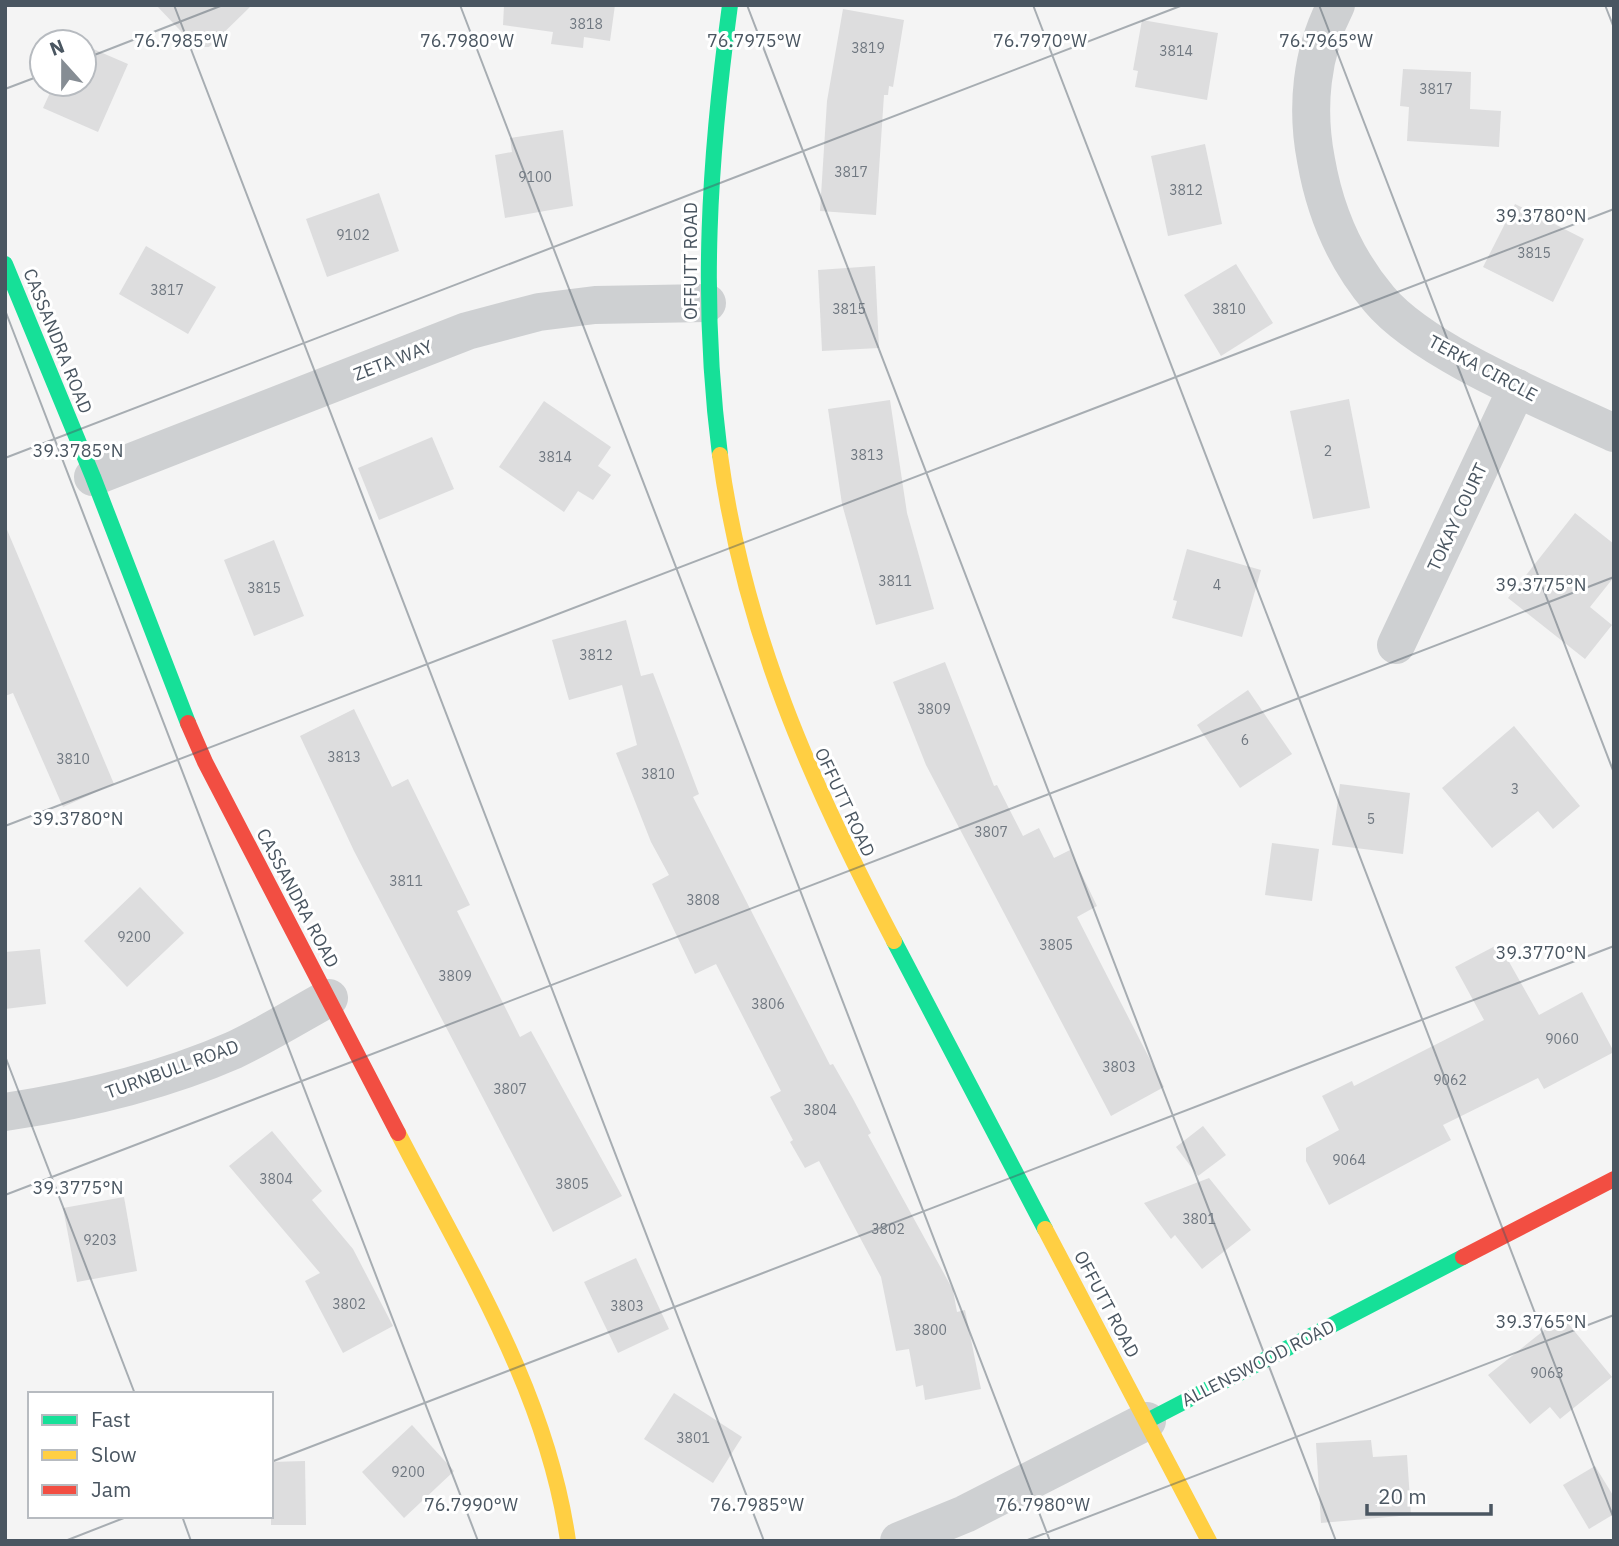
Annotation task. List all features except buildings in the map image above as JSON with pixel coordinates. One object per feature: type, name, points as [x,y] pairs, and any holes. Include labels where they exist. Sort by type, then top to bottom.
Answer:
[{"type":"street","name":"OFFUTT ROAD","points":[[730,5],[708,209],[707,303],[723,470],[738,554],[757,629],[780,701],[808,773],[846,851],[1209,1541]]},
{"type":"street","name":"TERKA CIRCLE","points":[[1336,5],[1326,23],[1312,77],[1311,133],[1322,195],[1348,256],[1380,301],[1427,340],[1517,388],[1614,433]]},
{"type":"street","name":"CASSANDRA ROAD","points":[[5,264],[93,477],[162,661],[205,762],[518,1365],[545,1430],[562,1494],[568,1541]]},
{"type":"street","name":"ZETA WAY","points":[[93,477],[467,331],[539,312],[595,305],[707,303]]},
{"type":"street","name":"TOKAY COURT","points":[[1396,645],[1517,388]]},
{"type":"street","name":"TURNBULL ROAD","points":[[5,1112],[85,1099],[155,1079],[234,1049],[329,998]]},
{"type":"street","name":"ALLENSWOOD ROAD","points":[[899,1541],[965,1514],[1614,1178]]},
{"type":"traffic: fast","points":[[720,455],[710,341],[710,230],[712,174],[730,5]]},
{"type":"traffic: fast","points":[[5,264],[93,477],[188,723]]},
{"type":"traffic: fast","points":[[894,941],[1045,1229]]},
{"type":"traffic: fast","points":[[1147,1421],[1463,1257]]},
{"type":"traffic: slow","points":[[720,455],[731,521],[746,584],[785,706],[835,823],[894,941]]},
{"type":"traffic: slow","points":[[398,1133],[476,1281],[523,1381],[557,1486],[568,1541]]},
{"type":"traffic: slow","points":[[1045,1229],[1209,1541]]},
{"type":"traffic: jam","points":[[188,723],[205,762],[398,1133]]},
{"type":"traffic: jam","points":[[1463,1257],[1614,1179]]}]
